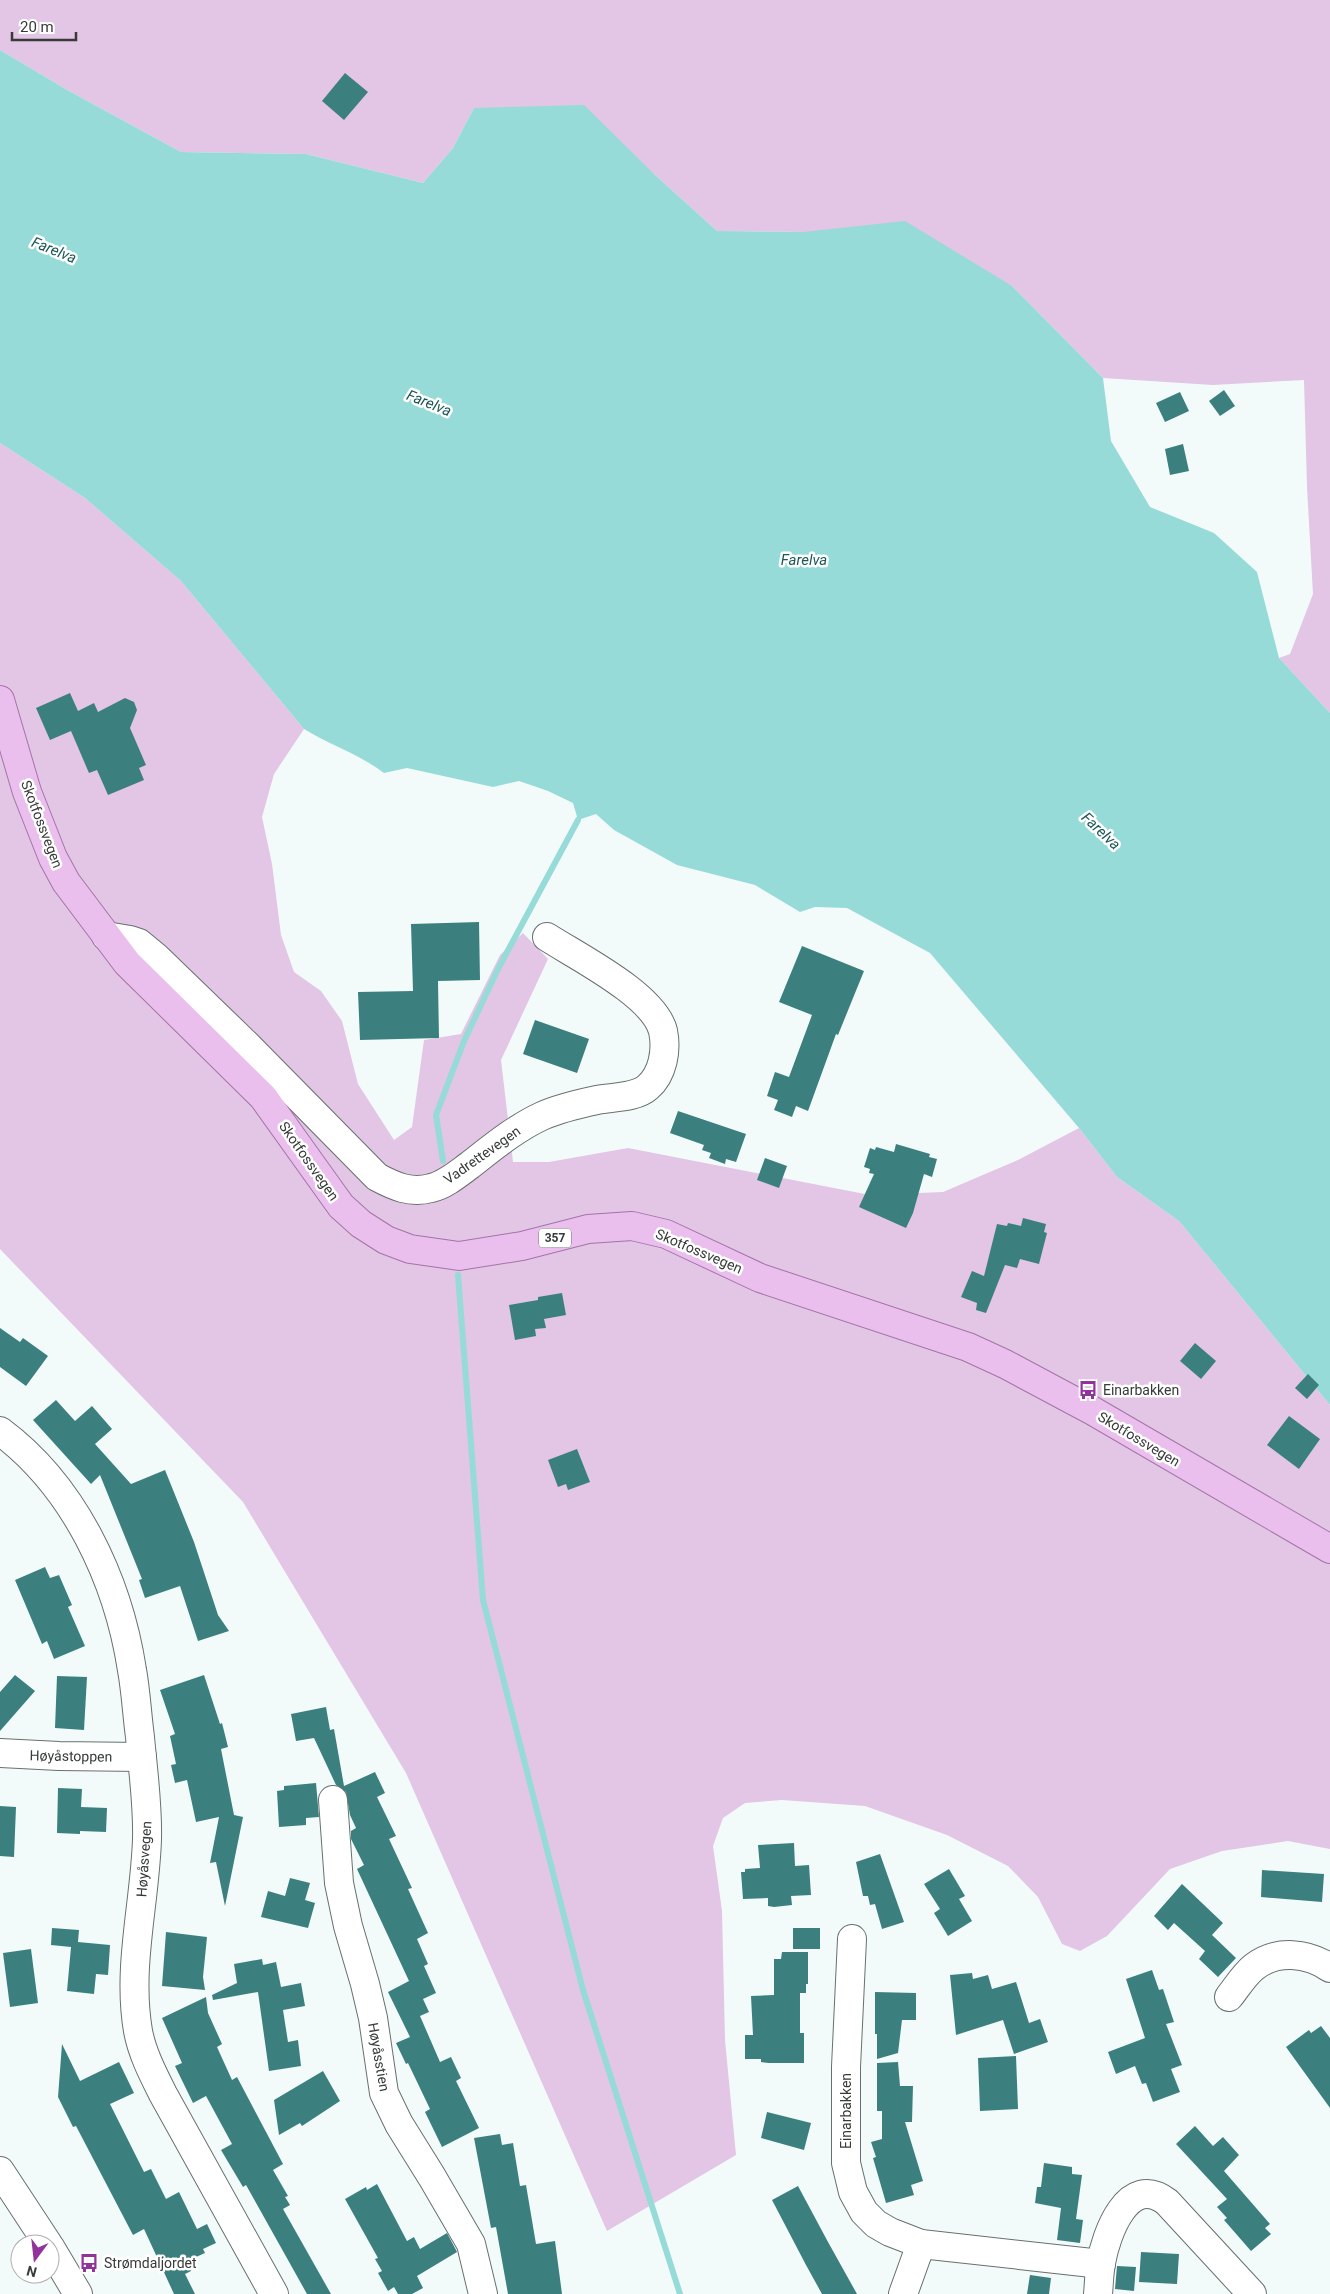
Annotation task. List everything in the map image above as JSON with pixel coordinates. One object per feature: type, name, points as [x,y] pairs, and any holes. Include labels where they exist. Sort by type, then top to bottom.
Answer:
[{"type":"main road","name":"Skotfossvegen","points":[[0,700],[9,725],[27,792],[53,858],[66,882],[127,963],[263,1097],[340,1206],[361,1224],[386,1240],[410,1249],[458,1256],[522,1246],[588,1229],[632,1226],[666,1234],[760,1278],[968,1347],[1005,1364],[1093,1412],[1330,1549]]},
{"type":"street","name":"Vadrettevegen","points":[[106,936],[139,943],[156,957],[256,1054],[370,1170],[391,1185],[404,1189],[418,1190],[433,1188],[456,1175],[524,1125],[542,1116],[565,1107],[646,1089],[659,1074],[664,1050],[663,1031],[658,1018],[648,1005],[631,991],[547,937]]},
{"type":"street","name":"Høyåsvegen","points":[[0,1431],[36,1463],[57,1488],[96,1550],[116,1602],[126,1637],[132,1669],[142,1756],[147,1838],[134,1987],[138,2032],[162,2094],[274,2294]]},
{"type":"street","name":"Høyåstoppen","points":[[0,1753],[59,1756],[142,1756]]},
{"type":"street","name":"Høyåsstien","points":[[333,1800],[339,1883],[348,1926],[373,2018],[384,2093],[398,2124],[432,2177],[471,2244],[483,2294]]},
{"type":"street","name":"Einarbakken","points":[[852,1939],[845,2116],[848,2175],[856,2199],[864,2212],[876,2224],[904,2239],[921,2244],[1100,2264]]},
{"type":"street","points":[[1230,1997],[1254,1967],[1277,1957],[1292,1954],[1321,1962],[1330,1968]]},
{"type":"street","points":[[0,2171],[41,2234]]},
{"type":"street","points":[[1098,2294],[1100,2264],[1106,2240],[1118,2215],[1133,2198],[1153,2194],[1167,2202],[1181,2216],[1252,2294]]},
{"type":"street","points":[[903,2294],[921,2244]]},
{"type":"street","points":[[60,2264],[78,2294]]},
{"type":"shaded area","points":[[0,0],[1330,0],[1330,713],[1279,658],[1290,654],[1313,594],[1304,380],[1213,385],[1103,378],[1012,286],[803,232],[717,231],[654,174],[474,108],[453,148],[423,183],[306,154],[181,152],[69,91],[0,50]]},
{"type":"shaded area","points":[[0,443],[85,498],[181,581],[304,729],[274,774],[262,817],[272,864],[281,935],[294,972],[321,991],[342,1021],[358,1084],[394,1140],[412,1127],[424,1040],[461,1034],[500,955],[523,933],[548,959],[501,1060],[513,1162],[549,1162],[628,1148],[870,1195],[943,1192],[1018,1160],[1079,1128],[1117,1177],[1179,1221],[1330,1405],[1330,1849],[1288,1841],[1222,1851],[1170,1869],[1107,1936],[1080,1951],[1062,1944],[1038,1897],[1008,1866],[947,1835],[865,1806],[782,1800],[745,1803],[723,1818],[713,1846],[722,1911],[725,2040],[736,2155],[607,2231],[406,1773],[243,1502],[0,1249]]},
{"type":"water","name":"Farelva","points":[[0,50],[69,91],[181,152],[306,154],[423,183],[453,148],[474,108],[584,105],[654,174],[717,231],[803,232],[905,221],[1012,286],[1103,378],[1111,441],[1150,507],[1214,533],[1257,572],[1279,658],[1330,713],[1330,1405],[1179,1221],[1117,1177],[1079,1128],[930,953],[847,908],[815,907],[800,912],[755,885],[677,865],[614,830],[596,814],[578,820],[573,803],[548,791],[519,781],[493,787],[407,768],[384,773],[365,760],[314,735],[304,729],[181,581],[85,498],[0,443]]},
{"type":"building","points":[[345,73],[368,92],[344,120],[322,101]]},
{"type":"building","points":[[1224,390],[1235,406],[1220,416],[1209,401]]},
{"type":"building","points":[[1180,392],[1189,411],[1165,422],[1156,403]]},
{"type":"building","points":[[1183,444],[1189,471],[1170,475],[1165,449]]},
{"type":"building","points":[[70,693],[78,711],[94,703],[98,712],[125,698],[134,702],[137,710],[130,728],[146,765],[139,768],[144,780],[108,795],[97,770],[89,773],[71,731],[50,740],[36,708]]},
{"type":"building","points":[[479,922],[480,980],[438,981],[439,1038],[360,1040],[358,992],[413,991],[411,924]]},
{"type":"building","points":[[802,946],[864,971],[838,1035],[836,1034],[808,1111],[796,1106],[792,1117],[774,1110],[778,1100],[767,1096],[775,1072],[789,1077],[812,1015],[779,1002]]},
{"type":"building","points":[[535,1020],[589,1039],[577,1073],[523,1054]]},
{"type":"building","points":[[678,1111],[746,1134],[736,1162],[726,1159],[725,1164],[709,1158],[711,1153],[702,1150],[704,1145],[670,1133]]},
{"type":"building","points":[[896,1144],[930,1154],[929,1157],[937,1159],[932,1177],[924,1174],[913,1213],[906,1228],[859,1207],[874,1174],[869,1173],[870,1169],[864,1167],[870,1148],[875,1150],[876,1147],[894,1152]]},
{"type":"building","points":[[765,1158],[787,1166],[779,1188],[757,1180]]},
{"type":"building","points":[[1023,1218],[1046,1224],[1044,1232],[1047,1233],[1039,1264],[1020,1259],[1017,1268],[1005,1265],[986,1313],[976,1310],[977,1303],[961,1297],[972,1271],[984,1276],[997,1224],[1007,1226],[1008,1223],[1021,1226]]},
{"type":"building","points":[[562,1293],[566,1315],[544,1319],[546,1328],[535,1329],[536,1336],[515,1340],[509,1305],[538,1300],[538,1297]]},
{"type":"building","points":[[0,1328],[20,1342],[23,1338],[48,1356],[26,1386],[0,1367]]},
{"type":"building","points":[[1195,1343],[1216,1361],[1201,1379],[1180,1361]]},
{"type":"building","points":[[1308,1374],[1319,1385],[1307,1399],[1295,1388]]},
{"type":"building","points":[[56,1400],[75,1421],[92,1406],[112,1429],[95,1444],[131,1484],[165,1470],[194,1542],[218,1615],[229,1631],[198,1641],[180,1586],[145,1598],[139,1580],[142,1579],[100,1475],[91,1484],[33,1420]]},
{"type":"building","points":[[1289,1416],[1320,1439],[1299,1469],[1267,1445]]},
{"type":"building","points":[[577,1449],[590,1482],[568,1490],[566,1484],[558,1487],[548,1460]]},
{"type":"building","points":[[45,1567],[50,1578],[59,1575],[72,1605],[68,1607],[85,1646],[54,1659],[47,1641],[42,1644],[15,1580]]},
{"type":"building","points":[[15,1675],[35,1691],[0,1731],[0,1692]]},
{"type":"building","points":[[204,1675],[220,1724],[222,1723],[228,1747],[221,1749],[234,1815],[243,1817],[225,1906],[216,1862],[210,1863],[219,1817],[196,1822],[187,1780],[175,1783],[171,1765],[176,1764],[170,1736],[175,1734],[160,1690]]},
{"type":"building","points":[[57,1676],[87,1677],[84,1730],[55,1728]]},
{"type":"building","points":[[326,1707],[330,1730],[334,1729],[344,1786],[375,1772],[385,1793],[377,1797],[396,1836],[389,1839],[412,1888],[408,1889],[428,1933],[417,1939],[428,1964],[424,1966],[436,1993],[423,1999],[429,2012],[420,2016],[440,2062],[451,2057],[461,2078],[456,2081],[479,2128],[442,2147],[425,2112],[430,2109],[408,2063],[406,2064],[396,2043],[410,2037],[388,1992],[409,1981],[357,1869],[364,1865],[351,1839],[351,1831],[356,1828],[350,1815],[346,1792],[336,1785],[314,1738],[296,1741],[291,1714]]},
{"type":"building","points":[[316,1783],[319,1817],[306,1818],[306,1825],[279,1827],[277,1791],[284,1790],[284,1786]]},
{"type":"building","points":[[58,1788],[82,1789],[81,1807],[107,1808],[106,1832],[80,1831],[80,1834],[57,1833]]},
{"type":"building","points":[[0,1806],[16,1807],[14,1857],[0,1856]]},
{"type":"building","points":[[794,1843],[795,1866],[809,1865],[811,1895],[791,1896],[792,1905],[774,1907],[768,1906],[768,1898],[743,1899],[741,1872],[745,1872],[745,1869],[760,1868],[758,1845]]},
{"type":"building","points":[[880,1854],[904,1922],[882,1929],[875,1904],[870,1905],[868,1896],[863,1896],[856,1862]]},
{"type":"building","points":[[949,1869],[965,1896],[959,1899],[972,1921],[948,1936],[934,1913],[940,1909],[924,1884]]},
{"type":"building","points":[[1262,1870],[1324,1874],[1322,1902],[1261,1897]]},
{"type":"building","points":[[290,1878],[310,1883],[305,1900],[315,1903],[308,1928],[261,1917],[268,1891],[285,1896]]},
{"type":"building","points":[[1182,1884],[1223,1923],[1212,1935],[1236,1958],[1218,1977],[1199,1959],[1205,1951],[1174,1923],[1168,1930],[1154,1916]]},
{"type":"building","points":[[52,1928],[79,1930],[78,1942],[110,1945],[108,1975],[96,1974],[94,1994],[67,1991],[71,1947],[51,1945]]},
{"type":"building","points":[[793,1928],[820,1928],[820,1949],[793,1949]]},
{"type":"building","points":[[166,1932],[207,1937],[203,1977],[205,1990],[162,1986]]},
{"type":"building","points":[[31,1949],[38,2003],[10,2007],[3,1953]]},
{"type":"building","points":[[782,1952],[808,1952],[808,1984],[806,1984],[806,1993],[800,1993],[800,2033],[804,2033],[804,2063],[769,2063],[761,2062],[761,2059],[745,2059],[745,2035],[753,2035],[751,1996],[774,1995],[774,1959],[781,1959]]},
{"type":"building","points":[[262,1959],[263,1965],[276,1962],[281,1987],[301,1983],[305,2006],[283,2010],[288,2042],[298,2040],[301,2066],[269,2071],[258,1992],[213,2000],[212,1995],[237,1983],[234,1964]]},
{"type":"building","points":[[1152,1970],[1159,1990],[1163,1989],[1174,2022],[1166,2024],[1182,2065],[1171,2069],[1180,2092],[1153,2102],[1146,2083],[1142,2084],[1135,2066],[1116,2074],[1108,2052],[1145,2038],[1126,1979]]},
{"type":"building","points":[[972,1973],[973,1979],[988,1975],[992,1989],[1016,1982],[1029,2023],[1040,2019],[1048,2042],[1014,2054],[1003,2020],[956,2035],[950,1975]]},
{"type":"building","points":[[875,1992],[916,1993],[916,2020],[902,2020],[898,2053],[877,2059],[877,2034],[875,2034]]},
{"type":"building","points":[[206,1997],[208,2013],[222,2044],[217,2047],[232,2080],[237,2077],[283,2164],[273,2170],[288,2196],[285,2197],[290,2205],[283,2209],[331,2294],[307,2294],[246,2185],[243,2187],[221,2150],[232,2144],[206,2096],[193,2103],[175,2066],[182,2063],[162,2018]]},
{"type":"building","points":[[1321,2026],[1330,2038],[1330,2108],[1286,2047],[1309,2030],[1311,2033]]},
{"type":"building","points":[[62,2044],[80,2081],[119,2062],[134,2093],[110,2104],[144,2172],[151,2169],[166,2199],[179,2192],[197,2229],[207,2224],[216,2243],[203,2249],[205,2253],[187,2261],[191,2271],[185,2274],[195,2294],[174,2294],[144,2229],[133,2235],[76,2126],[73,2127],[58,2097]]},
{"type":"building","points":[[1016,2056],[1018,2109],[980,2111],[978,2058]]},
{"type":"building","points":[[898,2062],[900,2086],[913,2086],[912,2122],[905,2122],[923,2181],[911,2185],[914,2195],[886,2203],[873,2158],[876,2157],[871,2142],[882,2139],[882,2111],[877,2111],[877,2063]]},
{"type":"building","points":[[323,2071],[340,2101],[302,2126],[300,2123],[279,2135],[274,2100]]},
{"type":"building","points":[[767,2112],[811,2123],[804,2150],[761,2138]]},
{"type":"building","points":[[1195,2126],[1213,2146],[1223,2137],[1239,2155],[1224,2171],[1270,2224],[1265,2228],[1271,2234],[1251,2251],[1224,2220],[1227,2218],[1217,2207],[1227,2199],[1176,2144]]},
{"type":"building","points":[[500,2134],[502,2145],[513,2143],[520,2186],[526,2185],[536,2244],[555,2241],[562,2294],[508,2294],[496,2227],[491,2228],[474,2138]]},
{"type":"building","points":[[1044,2163],[1072,2167],[1072,2174],[1082,2175],[1076,2219],[1083,2220],[1080,2243],[1057,2240],[1061,2208],[1035,2203],[1037,2187],[1041,2187]]},
{"type":"building","points":[[377,2184],[407,2241],[414,2237],[420,2249],[447,2233],[457,2252],[417,2276],[423,2288],[412,2294],[398,2294],[394,2287],[388,2291],[378,2273],[382,2271],[375,2259],[378,2258],[345,2199],[366,2187],[367,2190]]},
{"type":"building","points":[[798,2186],[857,2294],[822,2294],[806,2265],[772,2200]]},
{"type":"building","points":[[1141,2252],[1179,2254],[1177,2284],[1139,2282]]},
{"type":"building","points":[[1117,2266],[1136,2267],[1134,2291],[1115,2289]]},
{"type":"building","points":[[1030,2275],[1051,2278],[1049,2294],[1027,2294]]},
{"type":"waterway","points":[[443,1161],[436,1115],[464,1041],[498,969],[578,820]]},
{"type":"waterway","points":[[458,1275],[483,1600],[583,1990],[680,2294]]},
{"type":"place","name":"Einarbakken","points":[[1088,1390]]},
{"type":"place","name":"Strømdaljordet","points":[[89,2263]]}]
